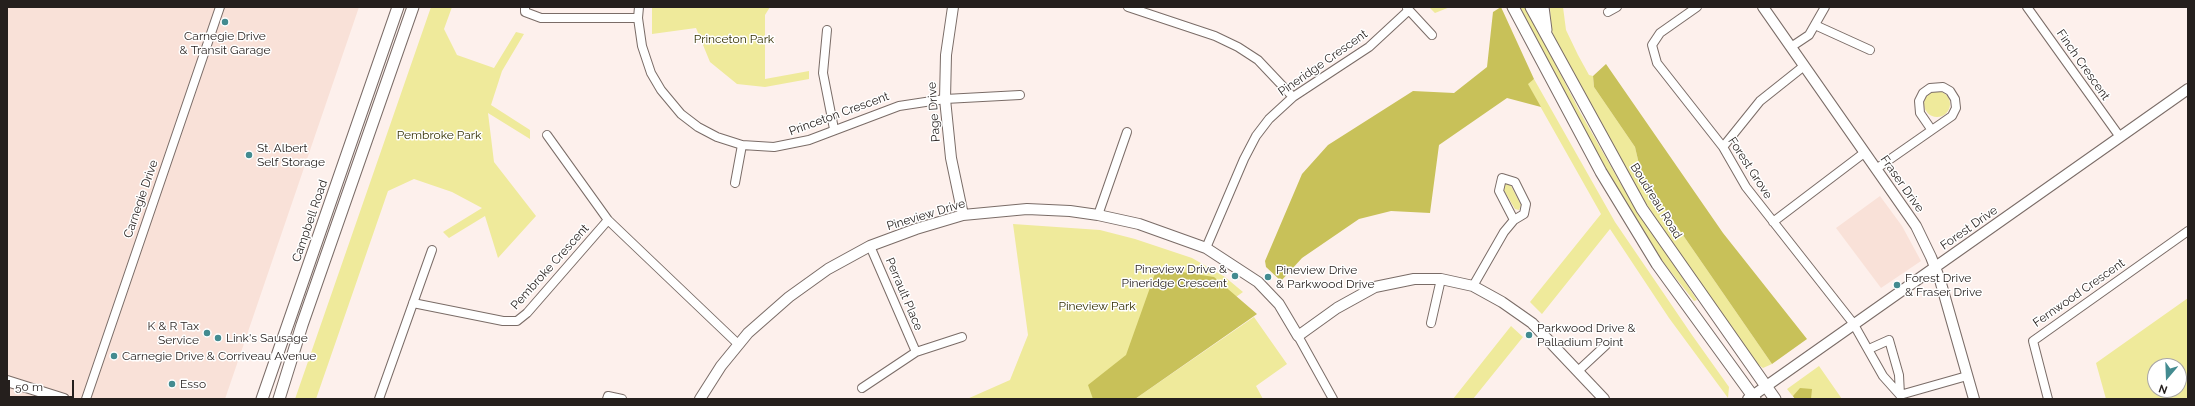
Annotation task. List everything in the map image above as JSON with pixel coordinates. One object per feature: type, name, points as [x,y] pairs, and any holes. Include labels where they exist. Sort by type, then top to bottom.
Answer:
[{"type":"main road","name":"Campbell Road","points":[[262,399],[398,7]]},
{"type":"main road","points":[[280,396],[302,325],[413,7]]},
{"type":"main road","points":[[1512,7],[1601,172],[1653,258],[1752,398]]},
{"type":"main road","name":"Boudreau Road","points":[[1531,7],[1642,209],[1775,399]]},
{"type":"main road","points":[[1543,7],[1546,34]]},
{"type":"street","name":"Carnegie Drive","points":[[86,399],[220,7]]},
{"type":"street","points":[[525,7],[525,12],[541,18],[638,18]]},
{"type":"street","name":"Princeton Crescent","points":[[639,7],[638,18],[646,60],[661,90],[681,114],[698,127],[717,137],[742,145],[763,147],[784,146],[809,140],[834,129],[899,106],[945,99],[1020,95]]},
{"type":"street","name":"Page Drive","points":[[953,7],[946,49],[945,99],[952,158],[963,215]]},
{"type":"street","points":[[1128,7],[1214,36],[1238,47],[1258,60],[1293,97]]},
{"type":"street","points":[[1608,12],[1617,7]]},
{"type":"street","name":"Forest Grove","points":[[1697,7],[1660,33],[1652,45],[1657,63],[1723,147],[1746,187],[1853,323],[1883,376],[1900,395]]},
{"type":"street","name":"Fraser Drive","points":[[1763,7],[1916,226],[1935,267],[1974,399]]},
{"type":"street","points":[[1791,47],[1809,35],[1825,7]]},
{"type":"street","name":"Finch Crescent","points":[[2027,7],[2120,137]]},
{"type":"street","name":"Pineridge Crescent","points":[[1206,248],[1256,136],[1269,119],[1293,97],[1369,47],[1408,9],[1432,35]]},
{"type":"street","points":[[1815,25],[1870,50]]},
{"type":"street","points":[[828,30],[823,73],[834,129]]},
{"type":"street","points":[[1723,147],[1760,101],[1804,66]]},
{"type":"street","points":[[1876,169],[1931,129],[1948,119],[1956,108],[1953,94],[1943,87],[1930,88],[1919,101],[1920,113],[1931,129]]},
{"type":"street","name":"Forest Drive","points":[[1752,398],[1765,386],[1853,323],[2188,89]]},
{"type":"street","points":[[1098,215],[1127,132]]},
{"type":"street","points":[[548,135],[608,220],[738,344]]},
{"type":"street","points":[[735,183],[742,145]]},
{"type":"street","points":[[1773,222],[1864,153]]},
{"type":"street","points":[[1473,286],[1504,232],[1514,220],[1524,214],[1526,204],[1514,182],[1502,178],[1499,191],[1514,220]]},
{"type":"street","name":"Pineview Drive","points":[[700,399],[721,366],[738,344],[759,322],[803,286],[833,266],[870,246],[916,229],[963,215],[1027,208],[1070,211],[1098,215],[1139,224],[1206,248],[1258,282],[1279,304],[1298,336]]},
{"type":"street","name":"Pembroke Crescent","points":[[413,303],[503,321],[517,321],[527,313],[608,220]]},
{"type":"street","name":"Fernwood Crescent","points":[[2048,399],[2033,340],[2188,231]]},
{"type":"street","name":"Perrault Place","points":[[870,246],[916,352]]},
{"type":"street","points":[[379,399],[432,250]]},
{"type":"street","points":[[1334,399],[1298,336],[1337,308],[1375,287],[1414,279],[1441,279],[1473,286],[1522,315],[1540,331],[1604,399]]},
{"type":"street","points":[[1431,323],[1441,279]]},
{"type":"street","points":[[862,388],[916,352],[962,337]]},
{"type":"street","points":[[1869,349],[1889,340],[1899,374],[1900,395],[1967,376]]},
{"type":"street","points":[[1578,371],[1606,345]]},
{"type":"street","points":[[7,381],[64,399]]},
{"type":"street","points":[[607,399],[608,396],[622,399]]},
{"type":"shaded area","points":[[7,7],[359,7],[225,399],[7,399]]},
{"type":"shaded area","points":[[1501,7],[1534,79],[1528,84],[1541,107],[1507,98],[1439,145],[1430,213],[1391,211],[1359,219],[1302,258],[1281,281],[1266,267],[1265,261],[1302,174],[1328,145],[1413,91],[1454,93],[1487,67],[1493,12]]},
{"type":"shaded area","points":[[1606,64],[1723,233],[1807,339],[1772,364],[1647,183],[1639,164],[1635,147],[1594,87],[1593,76]]},
{"type":"shaded area","points":[[1880,196],[1902,226],[1921,261],[1881,288],[1836,228]]},
{"type":"shaded area","points":[[1157,268],[1214,277],[1257,314],[1135,399],[1093,399],[1088,385],[1126,355]]},
{"type":"shaded area","points":[[1800,388],[1812,389],[1811,399],[1795,399],[1793,396]]},
{"type":"green space","name":"Pembroke Park","points":[[431,7],[452,7],[444,29],[457,55],[494,68],[516,32],[524,34],[502,71],[491,105],[530,130],[530,139],[488,113],[494,162],[536,216],[498,258],[485,216],[449,238],[443,232],[482,208],[452,192],[414,179],[388,191],[316,399],[295,399]]},
{"type":"green space","name":"Princeton Park","points":[[652,7],[770,7],[765,15],[765,79],[809,71],[809,79],[765,87],[737,84],[710,62],[696,28],[652,34]]},
{"type":"green space","points":[[1429,7],[1450,7],[1435,13]]},
{"type":"green space","points":[[1520,7],[1526,7],[1580,112],[1622,186],[1697,300],[1694,301],[1663,262],[1636,220],[1578,120]]},
{"type":"green space","points":[[1550,7],[1563,7],[1566,30],[1589,75],[1593,76],[1594,87],[1635,147],[1639,164],[1647,183],[1772,364],[1763,368],[1757,364],[1688,270],[1625,170],[1555,39],[1551,28]]},
{"type":"green space","points":[[1534,79],[1615,222],[1729,387],[1728,398],[1669,318],[1610,229],[1542,314],[1530,302],[1601,214],[1527,83]]},
{"type":"green space","points":[[1937,91],[1946,95],[1950,104],[1946,113],[1937,117],[1928,113],[1924,104],[1928,95]]},
{"type":"green space","points":[[1505,183],[1510,184],[1521,205],[1519,210],[1515,209],[1503,189]]},
{"type":"green space","name":"Pineview Park","points":[[1013,224],[1100,230],[1135,239],[1192,258],[1225,277],[1243,292],[1092,399],[967,399],[1010,380],[1028,335]]},
{"type":"green space","points":[[2188,298],[2188,399],[2106,399],[2096,363]]},
{"type":"green space","points":[[1254,317],[1287,364],[1256,386],[1263,399],[1135,399]]},
{"type":"green space","points":[[1511,326],[1523,337],[1473,399],[1453,399]]},
{"type":"green space","points":[[1819,366],[1842,399],[1795,399],[1787,389]]},
{"type":"place","name":"Carnegie Drive & Transit Garage","points":[[225,22]]},
{"type":"place","name":"St. Albert Self Storage","points":[[249,155]]},
{"type":"place","name":"Pineview Drive & Pineridge Crescent","points":[[1235,276]]},
{"type":"place","name":"Pineview Drive & Parkwood Drive","points":[[1268,277]]},
{"type":"place","name":"Forest Drive & Fraser Drive","points":[[1897,285]]},
{"type":"place","name":"K & R Tax Service","points":[[207,333]]},
{"type":"place","name":"Parkwood Drive & Palladium Point","points":[[1529,335]]},
{"type":"place","name":"Link's Sausage","points":[[218,338]]},
{"type":"place","name":"Carnegie Drive & Corriveau Avenue","points":[[114,356]]},
{"type":"place","name":"Esso","points":[[172,384]]}]
